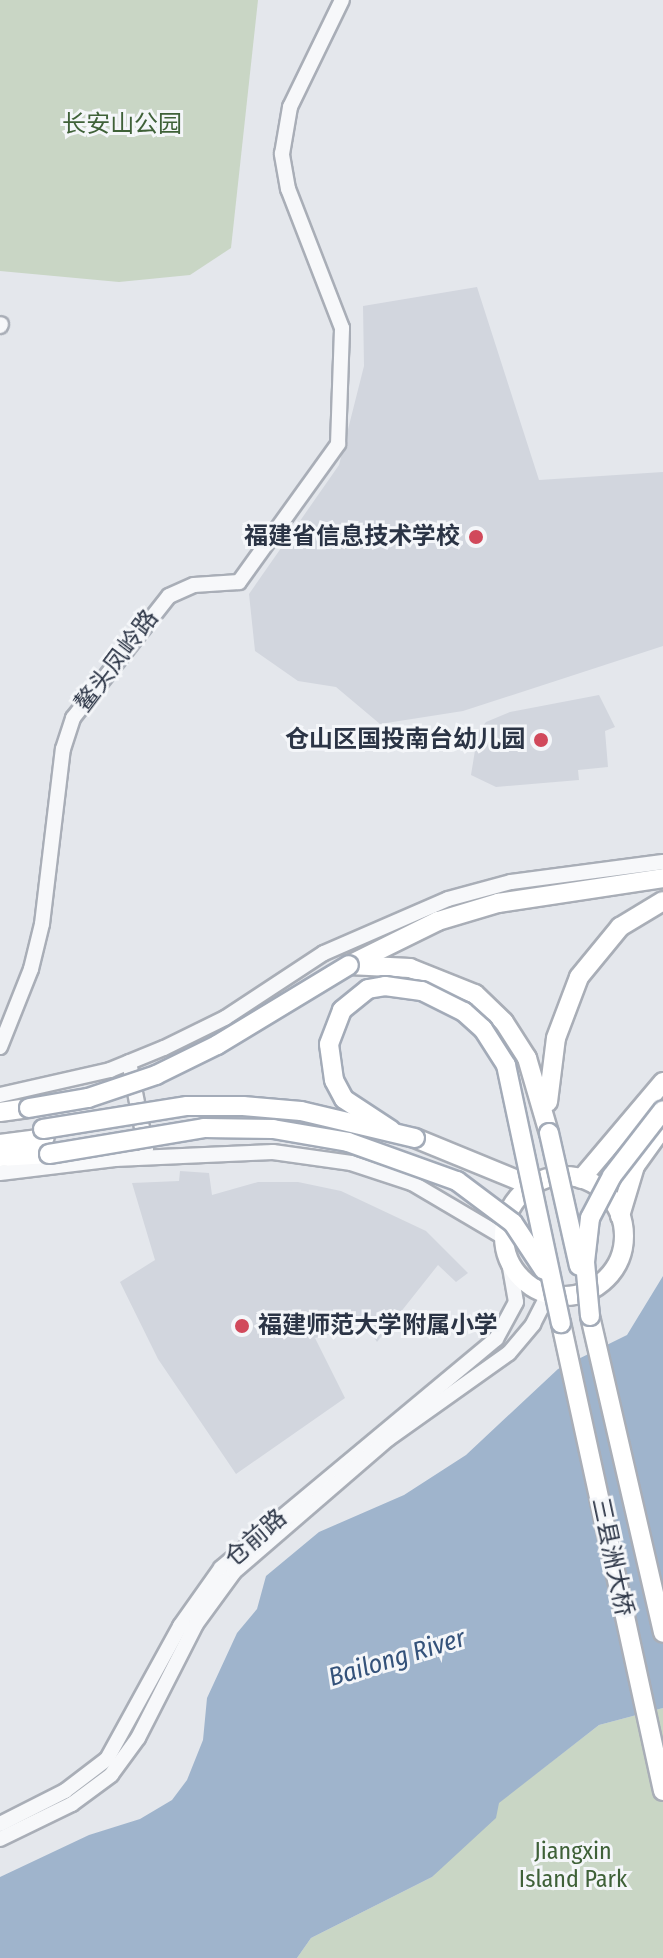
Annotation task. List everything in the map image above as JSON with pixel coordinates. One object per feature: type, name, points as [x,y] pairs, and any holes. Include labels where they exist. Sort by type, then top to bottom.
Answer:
[{"type":"main road","points":[[0,1112],[88,1098],[156,1075],[217,1045],[349,965],[438,921],[498,903],[663,878]]},
{"type":"main road","points":[[549,1133],[550,1066],[562,1016],[579,977],[620,927],[663,901]]},
{"type":"main road","points":[[349,965],[410,968],[452,981],[475,994],[504,1022],[527,1058],[549,1133],[590,1316]]},
{"type":"main road","points":[[524,1192],[413,1142],[344,1099],[334,1080],[329,1044],[342,1010],[368,989],[385,986],[422,991],[464,1012],[483,1029],[506,1065],[561,1323]]},
{"type":"main road","points":[[581,1179],[663,1082]]},
{"type":"main road","points":[[0,1157],[45,1140],[187,1106],[301,1111],[391,1130]]},
{"type":"main road","points":[[590,1316],[585,1262],[590,1218],[612,1176],[663,1110]]},
{"type":"main road","points":[[0,1132],[45,1140],[232,1115],[335,1126],[413,1142]]},
{"type":"main road","points":[[620,1216],[604,1193],[581,1179],[547,1178],[524,1192],[505,1221],[509,1262],[528,1285],[548,1294],[585,1292],[614,1270],[623,1243],[620,1216],[635,1166],[663,1127]]},
{"type":"main road","points":[[0,1144],[204,1128],[273,1129],[400,1157],[457,1181],[513,1223],[540,1259],[561,1323]]},
{"type":"main road","name":"三县洲大桥","points":[[590,1316],[663,1633]]},
{"type":"main road","name":"三县洲大桥","points":[[561,1323],[663,1791]]},
{"type":"street","name":"鳌头凤岭路","points":[[0,1047],[39,937],[63,749],[73,718],[169,596],[194,585],[239,582],[338,444],[342,328],[288,189],[282,154],[290,107],[342,0]]},
{"type":"street","points":[[0,1095],[129,1062],[225,1018],[324,953],[448,899],[511,882],[663,862]]},
{"type":"street","points":[[129,1062],[148,1157]]},
{"type":"street","points":[[0,1173],[148,1157],[273,1152],[351,1163],[412,1183],[505,1238]]},
{"type":"street","name":"仓前路","points":[[0,1824],[65,1791],[107,1759],[180,1626],[221,1568],[496,1339],[516,1302],[509,1262]]},
{"type":"street","name":"仓前路","points":[[0,1839],[72,1804],[111,1775],[138,1738],[196,1624],[234,1572],[388,1439],[509,1353],[548,1294]]},
{"type":"shaded area","name":"福建省信息技术学校","points":[[477,287],[539,480],[663,472],[663,646],[463,711],[380,724],[336,687],[298,681],[255,651],[249,594],[339,465],[364,366],[363,306]]},
{"type":"shaded area","name":"仓山区国投南台幼儿园","points":[[599,695],[615,727],[605,731],[608,767],[578,770],[579,780],[496,787],[471,775],[478,732],[486,722],[510,712]]},
{"type":"shaded area","name":"福建师范大学附属小学","points":[[180,1171],[209,1173],[212,1195],[258,1182],[298,1182],[341,1191],[426,1231],[468,1273],[456,1282],[438,1265],[377,1342],[360,1316],[342,1321],[341,1332],[315,1338],[345,1398],[236,1474],[158,1359],[120,1282],[155,1260],[132,1183],[179,1181]]},
{"type":"green space","name":"长安山公园","points":[[0,0],[258,0],[231,248],[190,275],[119,282],[0,271]]},
{"type":"green space","name":"Jiangxin Island Park","points":[[663,1708],[663,1958],[297,1958],[311,1938],[432,1877],[498,1803],[599,1725]]},
{"type":"water","name":"Bailong River","points":[[663,1276],[663,1708],[599,1725],[499,1803],[496,1818],[432,1877],[311,1938],[297,1958],[0,1958],[0,1877],[89,1835],[140,1819],[172,1800],[187,1780],[203,1740],[207,1698],[237,1633],[257,1609],[266,1576],[319,1532],[404,1495],[466,1455],[558,1369],[627,1335]]},
{"type":"place","name":"福建省信息技术学校","points":[[476,537]]},
{"type":"place","name":"仓山区国投南台幼儿园","points":[[541,740]]},
{"type":"place","name":"福建师范大学附属小学","points":[[242,1326]]}]
